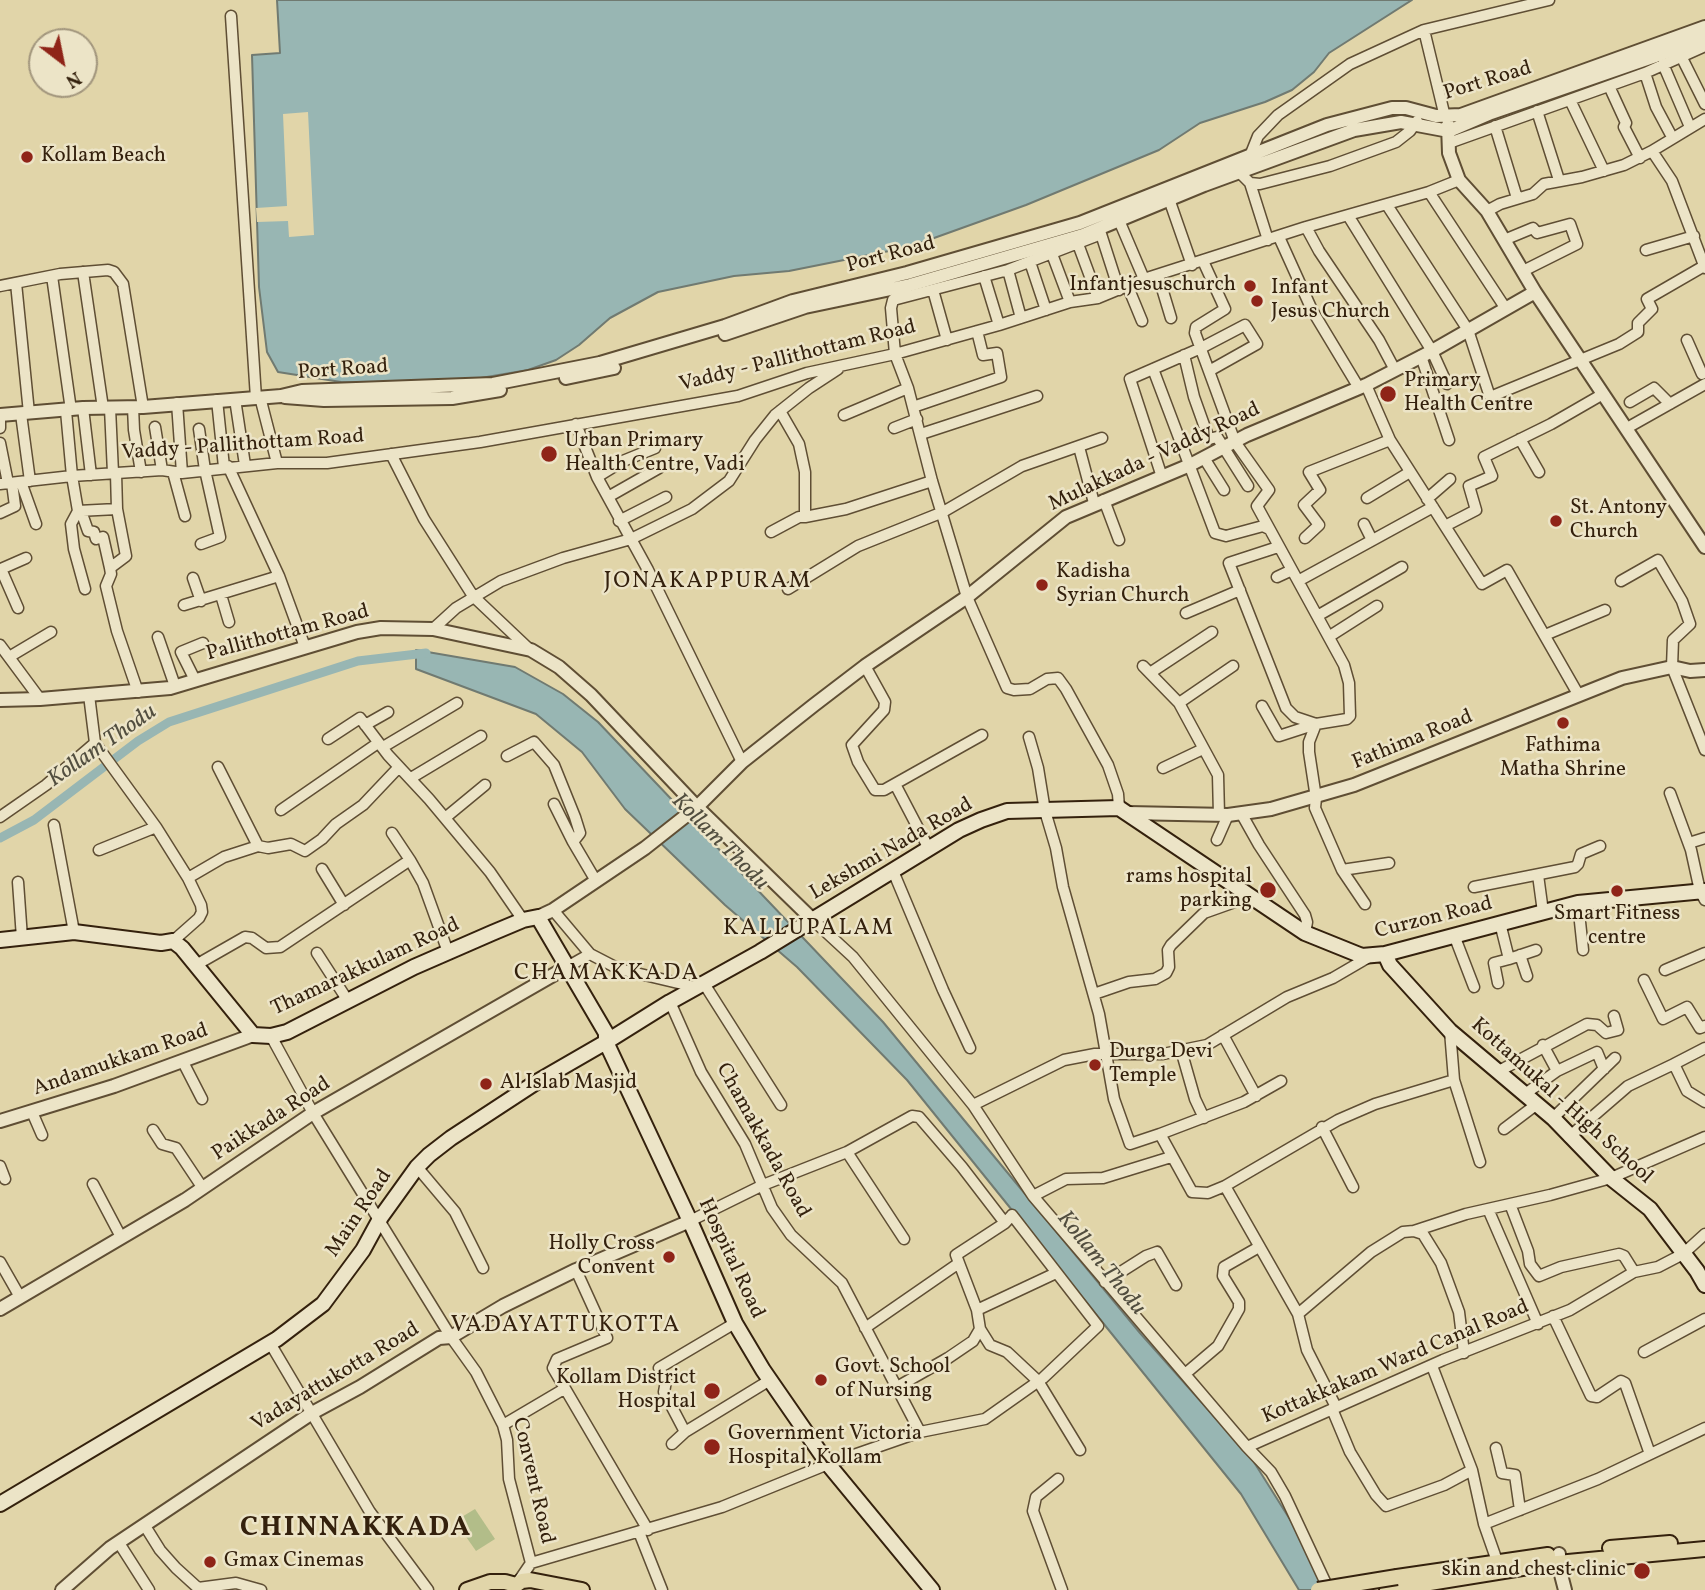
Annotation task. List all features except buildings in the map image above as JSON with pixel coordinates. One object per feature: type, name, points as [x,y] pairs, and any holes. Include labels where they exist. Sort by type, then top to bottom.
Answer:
[{"type":"main road","name":"Lekshmi Nada Road","points":[[808,923],[981,820],[1007,811],[1123,811]]},
{"type":"main road","name":"Curzon Road","points":[[1123,811],[1304,933],[1362,956],[1377,955],[1578,903],[1703,894]]},
{"type":"main road","name":"Thamarakkulam Road","points":[[173,941],[253,1035],[271,1036],[287,1032],[448,952],[531,918]]},
{"type":"main road","name":"Hospital Road","points":[[531,918],[567,967],[606,1033],[606,1042],[735,1323],[770,1380],[828,1464],[932,1590]]},
{"type":"main road","name":"Main Road","points":[[0,1504],[270,1343],[323,1304],[363,1250],[379,1221],[417,1167],[451,1138],[670,1002],[808,923]]},
{"type":"main road","points":[[0,940],[74,932],[161,943],[173,941]]},
{"type":"main road","name":"Kottamukal - High School","points":[[1377,955],[1390,965],[1450,1031],[1553,1118],[1611,1178],[1650,1209],[1705,1285]]},
{"type":"main road","points":[[1318,1590],[1394,1585],[1497,1561],[1559,1559],[1705,1540]]},
{"type":"main road","points":[[1657,1548],[1705,1549]]},
{"type":"main road","points":[[1394,1585],[1423,1588],[1559,1559]]},
{"type":"main road","points":[[467,1590],[490,1582],[505,1582],[515,1588],[522,1581],[530,1580],[582,1590]]},
{"type":"street","points":[[1250,156],[1258,136],[1278,115],[1350,64],[1424,30],[1549,0]]},
{"type":"street","points":[[231,16],[258,398],[277,463]]},
{"type":"street","points":[[1427,49],[1439,26]]},
{"type":"street","name":"Port Road","points":[[0,415],[281,396],[302,400],[452,398],[598,373],[805,307],[1083,234],[1354,130],[1401,122],[1416,123],[1449,137],[1491,113],[1705,27]]},
{"type":"street","points":[[1424,30],[1445,117],[1449,153],[1459,180],[1487,211],[1579,360],[1705,547]]},
{"type":"street","name":"Port Road","points":[[909,279],[1080,223],[1327,125],[1392,108],[1445,117],[1461,115],[1617,64],[1705,39]]},
{"type":"street","points":[[1449,137],[1495,126],[1570,100],[1705,46]]},
{"type":"street","points":[[1681,56],[1705,104]]},
{"type":"street","points":[[1663,64],[1690,127]]},
{"type":"street","points":[[1645,72],[1656,107],[1672,137]]},
{"type":"street","points":[[1609,86],[1626,123],[1624,127],[1640,158]]},
{"type":"street","points":[[1570,100],[1604,171]]},
{"type":"street","points":[[1250,183],[1261,184],[1329,166],[1385,146],[1403,138],[1416,123],[1421,111]]},
{"type":"street","points":[[1537,111],[1559,180]]},
{"type":"street","points":[[1487,211],[1533,194],[1544,184],[1582,177],[1640,158],[1705,119]]},
{"type":"street","points":[[1495,126],[1517,198]]},
{"type":"street","points":[[1387,205],[1468,330],[1490,397],[1619,344],[1639,332],[1638,323],[1652,309],[1647,299],[1705,267],[1672,181],[1652,150]]},
{"type":"street","points":[[1239,172],[1250,183],[1274,239],[1312,310],[1363,386],[1390,440],[1482,584],[1507,570],[1578,694]]},
{"type":"street","name":"Vaddy - Pallithottam Road","points":[[14,483],[115,473],[162,470],[178,472],[277,463],[327,463],[481,442],[738,396],[807,373],[895,354],[1070,302],[1098,298],[1144,279],[1307,227],[1429,192],[1459,180]]},
{"type":"street","points":[[1429,192],[1506,309]]},
{"type":"street","points":[[1170,199],[1192,265]]},
{"type":"street","points":[[893,300],[1007,270],[1052,254],[1144,215],[1153,205]]},
{"type":"street","points":[[1349,216],[1427,354],[1447,384]]},
{"type":"street","points":[[1504,240],[1534,228],[1537,233],[1570,224],[1577,244],[1523,271]]},
{"type":"street","points":[[1121,225],[1144,279]]},
{"type":"street","points":[[1307,227],[1319,251],[1379,340],[1395,370]]},
{"type":"street","points":[[1101,234],[1124,289],[1142,321]]},
{"type":"street","points":[[1646,250],[1694,236]]},
{"type":"street","points":[[1077,244],[1098,298]]},
{"type":"street","points":[[1052,254],[1070,302]]},
{"type":"street","points":[[1203,261],[1225,309],[1196,327],[1195,333],[1230,445],[1248,486]]},
{"type":"street","points":[[1030,262],[1046,310]]},
{"type":"street","points":[[0,286],[83,272],[108,270],[118,275],[123,284],[138,407],[141,472]]},
{"type":"street","points":[[1007,270],[1021,318]]},
{"type":"street","points":[[83,272],[107,408],[117,509],[126,556],[110,568]]},
{"type":"street","points":[[1158,275],[1171,318]]},
{"type":"street","points":[[52,276],[73,409],[90,475]]},
{"type":"street","points":[[984,276],[999,325]]},
{"type":"street","points":[[909,279],[893,300],[891,308],[895,354],[922,434],[932,481],[967,597],[1007,688],[1030,688],[1047,679],[1058,678],[1108,765],[1123,811]]},
{"type":"street","points":[[0,513],[15,506],[14,483],[25,414],[16,283]]},
{"type":"street","points":[[933,289],[947,340]]},
{"type":"street","name":"Mulakkada - Vaddy Road","points":[[645,848],[694,809],[742,762],[865,666],[967,597],[1055,525],[1099,501],[1190,465],[1363,386],[1427,354],[1535,292]]},
{"type":"street","points":[[1162,477],[1129,379],[1201,348],[1245,325],[1257,344],[1209,371]]},
{"type":"street","points":[[913,407],[1001,377],[997,353],[983,355],[977,331]]},
{"type":"street","points":[[1627,428],[1670,404],[1704,377],[1687,340]]},
{"type":"street","points":[[1427,354],[1448,440]]},
{"type":"street","points":[[1184,355],[1194,397],[1209,439],[1217,437],[1230,445],[1269,490],[1257,506],[1345,665],[1349,683],[1350,716],[1347,719],[1317,724],[1279,736],[1262,706]]},
{"type":"street","points":[[433,629],[473,596],[501,582],[563,558],[631,539],[692,509],[729,481],[755,440],[780,411],[844,365]]},
{"type":"street","points":[[1153,369],[1215,533],[1226,536],[1263,526],[1269,529]]},
{"type":"street","points":[[844,415],[908,388]]},
{"type":"street","points":[[1630,402],[1654,388],[1670,404]]},
{"type":"street","points":[[1445,526],[1476,510],[1468,486],[1492,477],[1484,457],[1551,424],[1603,394]]},
{"type":"street","points":[[922,434],[1037,396]]},
{"type":"street","points":[[235,399],[244,465]]},
{"type":"street","points":[[217,400],[226,467],[279,576],[305,647]]},
{"type":"street","points":[[177,403],[178,472],[186,516]]},
{"type":"street","points":[[73,409],[72,476],[80,511],[88,531],[94,533],[96,539],[103,537],[111,574],[106,586],[117,631],[138,692]]},
{"type":"street","points":[[780,411],[799,444],[805,471],[805,517]]},
{"type":"street","points":[[0,415],[0,428]]},
{"type":"street","points":[[894,428],[917,419]]},
{"type":"street","points":[[576,424],[597,477],[631,539],[742,762]]},
{"type":"street","points":[[155,427],[162,470]]},
{"type":"street","points":[[199,429],[220,537],[201,544]]},
{"type":"street","points":[[788,589],[858,547],[943,512],[1022,466],[1102,438]]},
{"type":"street","points":[[1520,439],[1539,472]]},
{"type":"street","points":[[1305,538],[1319,525],[1304,505],[1320,490],[1309,472],[1390,440]]},
{"type":"street","points":[[0,443],[14,483],[36,524]]},
{"type":"street","points":[[1079,447],[1099,501],[1119,540]]},
{"type":"street","points":[[597,477],[623,461],[655,448]]},
{"type":"street","points":[[391,454],[424,519],[473,596],[531,650]]},
{"type":"street","points":[[1204,458],[1224,490]]},
{"type":"street","points":[[608,497],[659,468]]},
{"type":"street","points":[[1367,498],[1410,472]]},
{"type":"street","points":[[1298,581],[1373,540],[1430,503],[1450,479]]},
{"type":"street","points":[[771,532],[799,517],[846,509],[932,481]]},
{"type":"street","points":[[620,521],[666,497]]},
{"type":"street","points":[[80,511],[117,509]]},
{"type":"street","points":[[80,511],[71,524],[74,549],[85,589]]},
{"type":"street","points":[[1364,524],[1373,540]]},
{"type":"street","points":[[1278,547],[1230,563],[1286,708],[1295,717],[1317,724]]},
{"type":"street","points":[[18,608],[1,569],[26,558]]},
{"type":"street","points":[[1621,581],[1658,560],[1682,601],[1690,624],[1673,640],[1672,667],[1705,750]]},
{"type":"street","points":[[1319,615],[1402,567]]},
{"type":"street","points":[[1277,577],[1292,570]]},
{"type":"street","points":[[184,606],[279,576]]},
{"type":"street","points":[[193,578],[201,601]]},
{"type":"street","points":[[1186,613],[1240,590]]},
{"type":"street","points":[[221,595],[229,622]]},
{"type":"street","points":[[1330,636],[1377,606]]},
{"type":"street","points":[[1545,635],[1605,610]]},
{"type":"street","name":"Pallithottam Road","points":[[0,700],[138,692],[175,686],[305,647],[381,628],[433,629],[531,650],[559,667],[591,695],[694,809],[808,923]]},
{"type":"street","points":[[9,657],[51,632]]},
{"type":"street","points":[[1212,632],[1146,670],[1179,703],[1218,775],[1229,814],[1259,845],[1305,915],[1307,922],[1304,933]]},
{"type":"street","points":[[158,637],[175,686]]},
{"type":"street","points":[[195,680],[181,652],[203,643]]},
{"type":"street","points":[[0,645],[40,699]]},
{"type":"street","points":[[865,666],[885,702],[884,710],[853,742],[852,748],[875,790],[884,790],[982,735]]},
{"type":"street","points":[[1179,703],[1233,666]]},
{"type":"street","name":"Fathima Road","points":[[1123,811],[1229,814],[1271,809],[1316,798],[1366,780],[1622,678],[1672,667],[1690,671],[1705,670]]},
{"type":"street","points":[[89,695],[97,745],[156,827],[188,878],[202,912],[199,918],[173,941]]},
{"type":"street","points":[[281,810],[381,745],[457,703]]},
{"type":"street","points":[[365,725],[388,712]]},
{"type":"street","points":[[328,739],[360,718],[399,767],[531,918]]},
{"type":"street","points":[[1317,724],[1309,741],[1315,808],[1342,870],[1365,904]]},
{"type":"street","points":[[411,778],[481,736]]},
{"type":"street","points":[[1029,737],[1063,887],[1094,994],[1114,1099],[1130,1144],[1256,1096],[1281,1081]]},
{"type":"street","points":[[507,756],[534,742],[554,765],[580,833],[573,842]]},
{"type":"street","points":[[0,817],[97,745]]},
{"type":"street","points":[[1163,768],[1203,749]]},
{"type":"street","points":[[218,767],[258,846]]},
{"type":"street","points":[[188,878],[225,857],[258,846],[268,848],[291,844],[304,852],[363,804],[399,767]]},
{"type":"street","points":[[895,783],[929,849]]},
{"type":"street","points":[[445,818],[485,785]]},
{"type":"street","points":[[1671,793],[1703,894]]},
{"type":"street","points":[[554,804],[596,881]]},
{"type":"street","points":[[1217,840],[1229,814]]},
{"type":"street","points":[[54,825],[74,932]]},
{"type":"street","points":[[99,850],[156,827]]},
{"type":"street","points":[[392,833],[423,883],[448,952]]},
{"type":"street","points":[[1689,843],[1705,838]]},
{"type":"street","points":[[1474,887],[1575,867],[1581,854],[1600,846]]},
{"type":"street","name":"Thamarakkulam Road","points":[[531,918],[554,910],[645,848]]},
{"type":"street","points":[[196,965],[245,937],[250,937],[266,948],[279,947],[410,860]]},
{"type":"street","points":[[1342,870],[1389,863]]},
{"type":"street","points":[[321,869],[344,905]]},
{"type":"street","points":[[893,871],[970,1048]]},
{"type":"street","points":[[1538,875],[1543,912]]},
{"type":"street","points":[[18,882],[22,938]]},
{"type":"street","points":[[1094,994],[1129,982],[1155,979],[1166,973],[1171,945],[1204,914],[1249,897]]},
{"type":"street","points":[[1578,903],[1583,950]]},
{"type":"street","points":[[554,910],[590,954],[619,969],[699,985],[781,1105]]},
{"type":"street","name":"Kottakkakam Ward Canal Road","points":[[808,923],[853,957],[973,1105],[1032,1196],[1247,1447],[1432,1366],[1570,1310],[1633,1272],[1658,1267],[1683,1254],[1705,1234]]},
{"type":"street","points":[[1500,923],[1509,959]]},
{"type":"street","points":[[1454,935],[1474,987]]},
{"type":"street","points":[[1498,983],[1494,963],[1536,950]]},
{"type":"street","points":[[317,953],[348,1001]]},
{"type":"street","points":[[1665,970],[1705,953]]},
{"type":"street","points":[[567,967],[590,954]]},
{"type":"street","points":[[973,1105],[1064,1060],[1096,1054],[1163,1054],[1207,1045],[1287,997],[1333,978],[1377,955]]},
{"type":"street","points":[[1520,955],[1527,976]]},
{"type":"street","name":"Paikkada Road","points":[[0,1309],[202,1187],[313,1113],[567,967]]},
{"type":"street","points":[[1644,980],[1663,1019],[1687,1007],[1700,1028],[1705,1026]]},
{"type":"street","name":"Chamakkada Road","points":[[670,1002],[701,1072],[745,1144],[772,1208],[791,1235],[842,1283],[920,1432]]},
{"type":"street","points":[[1499,1071],[1543,1045],[1587,1024],[1597,1026],[1606,1033],[1618,1030],[1614,1016]]},
{"type":"street","points":[[1450,1031],[1454,1080],[1480,1162]]},
{"type":"street","name":"Andamukkam Road","points":[[0,1121],[183,1062],[253,1035]]},
{"type":"street","points":[[1223,1035],[1256,1096]]},
{"type":"street","name":"Convent Road","points":[[271,1036],[313,1113],[451,1337],[476,1372],[503,1426],[507,1440],[506,1464],[509,1479],[531,1563]]},
{"type":"street","points":[[1543,1045],[1557,1071]]},
{"type":"street","points":[[1569,1137],[1628,1086],[1705,1048]]},
{"type":"street","points":[[1181,1050],[1203,1118]]},
{"type":"street","points":[[1525,1094],[1557,1071],[1597,1052],[1604,1069]]},
{"type":"street","points":[[1553,1118],[1615,1058]]},
{"type":"street","points":[[183,1062],[202,1099]]},
{"type":"street","points":[[1674,1064],[1687,1091],[1705,1102]]},
{"type":"street","points":[[1160,1134],[1192,1192],[1208,1193],[1225,1186],[1322,1127],[1375,1104],[1454,1080]]},
{"type":"street","points":[[1504,1129],[1537,1104]]},
{"type":"street","points":[[32,1112],[42,1135]]},
{"type":"street","points":[[690,1222],[763,1185],[847,1152],[912,1116],[919,1117],[962,1167],[1004,1223]]},
{"type":"street","points":[[1322,1127],[1353,1187]]},
{"type":"street","points":[[153,1130],[162,1144],[176,1148],[202,1187]]},
{"type":"street","points":[[1298,1314],[1371,1252],[1403,1231],[1414,1231],[1611,1178],[1705,1137]]},
{"type":"street","points":[[847,1152],[904,1239]]},
{"type":"street","points":[[1032,1196],[1066,1179],[1103,1178],[1171,1157]]},
{"type":"street","points":[[0,1166],[5,1180]]},
{"type":"street","points":[[417,1167],[455,1212],[483,1268]]},
{"type":"street","points":[[93,1184],[121,1237]]},
{"type":"street","points":[[1225,1186],[1298,1314],[1307,1350],[1334,1408],[1350,1452],[1376,1495],[1386,1506],[1444,1485],[1472,1469]]},
{"type":"street","points":[[1510,1204],[1528,1251],[1530,1264],[1539,1276],[1561,1267],[1619,1254],[1624,1256],[1633,1272]]},
{"type":"street","points":[[1488,1209],[1538,1324]]},
{"type":"street","points":[[515,1588],[531,1563],[722,1507],[828,1464],[920,1432],[985,1419],[1038,1381],[1098,1328],[1097,1320],[1056,1273],[1012,1215],[956,1255],[977,1310],[981,1329],[990,1345],[1007,1352],[1038,1381],[1080,1450]]},
{"type":"street","name":"Vadayattukotta Road","points":[[62,1590],[119,1543],[228,1467],[312,1413],[439,1338],[451,1337],[503,1306],[576,1270],[690,1222]]},
{"type":"street","points":[[1414,1231],[1423,1234],[1441,1263],[1459,1312],[1464,1353]]},
{"type":"street","points":[[1185,1374],[1218,1346],[1239,1308],[1239,1301],[1222,1271],[1259,1247]]},
{"type":"street","points":[[1106,1285],[1146,1256],[1157,1252],[1176,1286]]},
{"type":"street","points":[[0,1262],[20,1297]]},
{"type":"street","points":[[865,1328],[960,1263]]},
{"type":"street","points":[[576,1270],[607,1338],[557,1359],[553,1368],[644,1531],[662,1590]]},
{"type":"street","points":[[977,1310],[1056,1273]]},
{"type":"street","points":[[1553,1316],[1591,1396],[1597,1397],[1621,1381],[1625,1383],[1650,1454]]},
{"type":"street","points":[[1644,1352],[1705,1319]]},
{"type":"street","points":[[685,1432],[664,1392],[666,1381],[659,1368],[735,1323]]},
{"type":"street","points":[[897,1387],[973,1341],[981,1329]]},
{"type":"street","points":[[270,1343],[370,1512],[428,1590]]},
{"type":"street","points":[[1432,1366],[1472,1469],[1484,1524],[1497,1561]]},
{"type":"street","points":[[672,1444],[685,1432],[770,1380]]},
{"type":"street","points":[[503,1426],[564,1389]]},
{"type":"street","points":[[1484,1524],[1598,1479],[1705,1428]]},
{"type":"street","points":[[1247,1447],[1271,1472],[1285,1496],[1329,1590]]},
{"type":"street","points":[[1496,1448],[1502,1473],[1515,1475],[1520,1510]]},
{"type":"street","points":[[1058,1479],[1036,1497],[1033,1511],[1062,1590]]},
{"type":"street","points":[[145,1526],[168,1559],[198,1588],[236,1583],[261,1590]]},
{"type":"street","points":[[119,1543],[149,1590]]},
{"type":"street","points":[[1559,1559],[1565,1590]]},
{"type":"green space","points":[[475,1509],[495,1539],[476,1551],[455,1521]]},
{"type":"water","points":[[277,0],[1412,0],[1329,53],[1314,72],[1292,90],[1265,102],[1200,123],[1159,150],[1026,205],[909,247],[789,271],[734,276],[658,292],[610,318],[579,345],[556,360],[528,370],[475,379],[373,383],[341,382],[278,372],[267,352],[259,287],[252,55],[280,53]]},
{"type":"water","points":[[416,650],[515,667],[563,694],[598,722],[883,1022],[1140,1333],[1252,1459],[1323,1572],[1328,1590],[1299,1590],[1241,1494],[907,1080],[797,967],[725,905],[625,809],[582,752],[536,714],[416,669]]},
{"type":"pier","points":[[308,112],[314,235],[289,237],[288,221],[257,222],[256,208],[287,206],[283,114]]},
{"type":"waterway","name":"Kollam Thodu","points":[[0,838],[34,820],[138,741],[169,722],[358,661],[426,653]]},
{"type":"place","name":"Kollam Beach","points":[[27,157]]},
{"type":"place","name":"Infantjesuschurch","points":[[1250,286]]},
{"type":"place","name":"Infant Jesus Church","points":[[1257,301]]},
{"type":"place","name":"Primary Health Centre","points":[[1388,394]]},
{"type":"place","name":"Urban Primary Health Centre, Vadi","points":[[549,454]]},
{"type":"place","name":"St. Antony Church","points":[[1556,521]]},
{"type":"place","name":"Kadisha Syrian Church","points":[[1042,585]]},
{"type":"place","name":"Fathima Matha Shrine","points":[[1563,723]]},
{"type":"place","name":"rams hospital parking","points":[[1268,890]]},
{"type":"place","name":"Smart Fitness centre","points":[[1617,891]]},
{"type":"place","name":"Durga Devi Temple","points":[[1095,1065]]},
{"type":"place","name":"Al Islab Masjid","points":[[486,1084]]},
{"type":"place","name":"Holly Cross Convent","points":[[669,1257]]},
{"type":"place","name":"Govt. School of Nursing","points":[[821,1380]]},
{"type":"place","name":"Kollam District Hospital","points":[[712,1391]]},
{"type":"place","name":"Government Victoria Hospital, Kollam","points":[[712,1447]]},
{"type":"place","name":"Gmax Cinemas","points":[[210,1562]]},
{"type":"place","name":"skin and chest clinic","points":[[1642,1571]]},
{"type":"district","name":"JONAKAPPURAM","points":[[708,583]]},
{"type":"district","name":"KALLUPALAM","points":[[809,930]]},
{"type":"district","name":"CHAMAKKADA","points":[[607,975]]},
{"type":"district","name":"VADAYATTUKOTTA","points":[[566,1327]]},
{"type":"district","name":"CHINNAKKADA","points":[[356,1530]]}]
